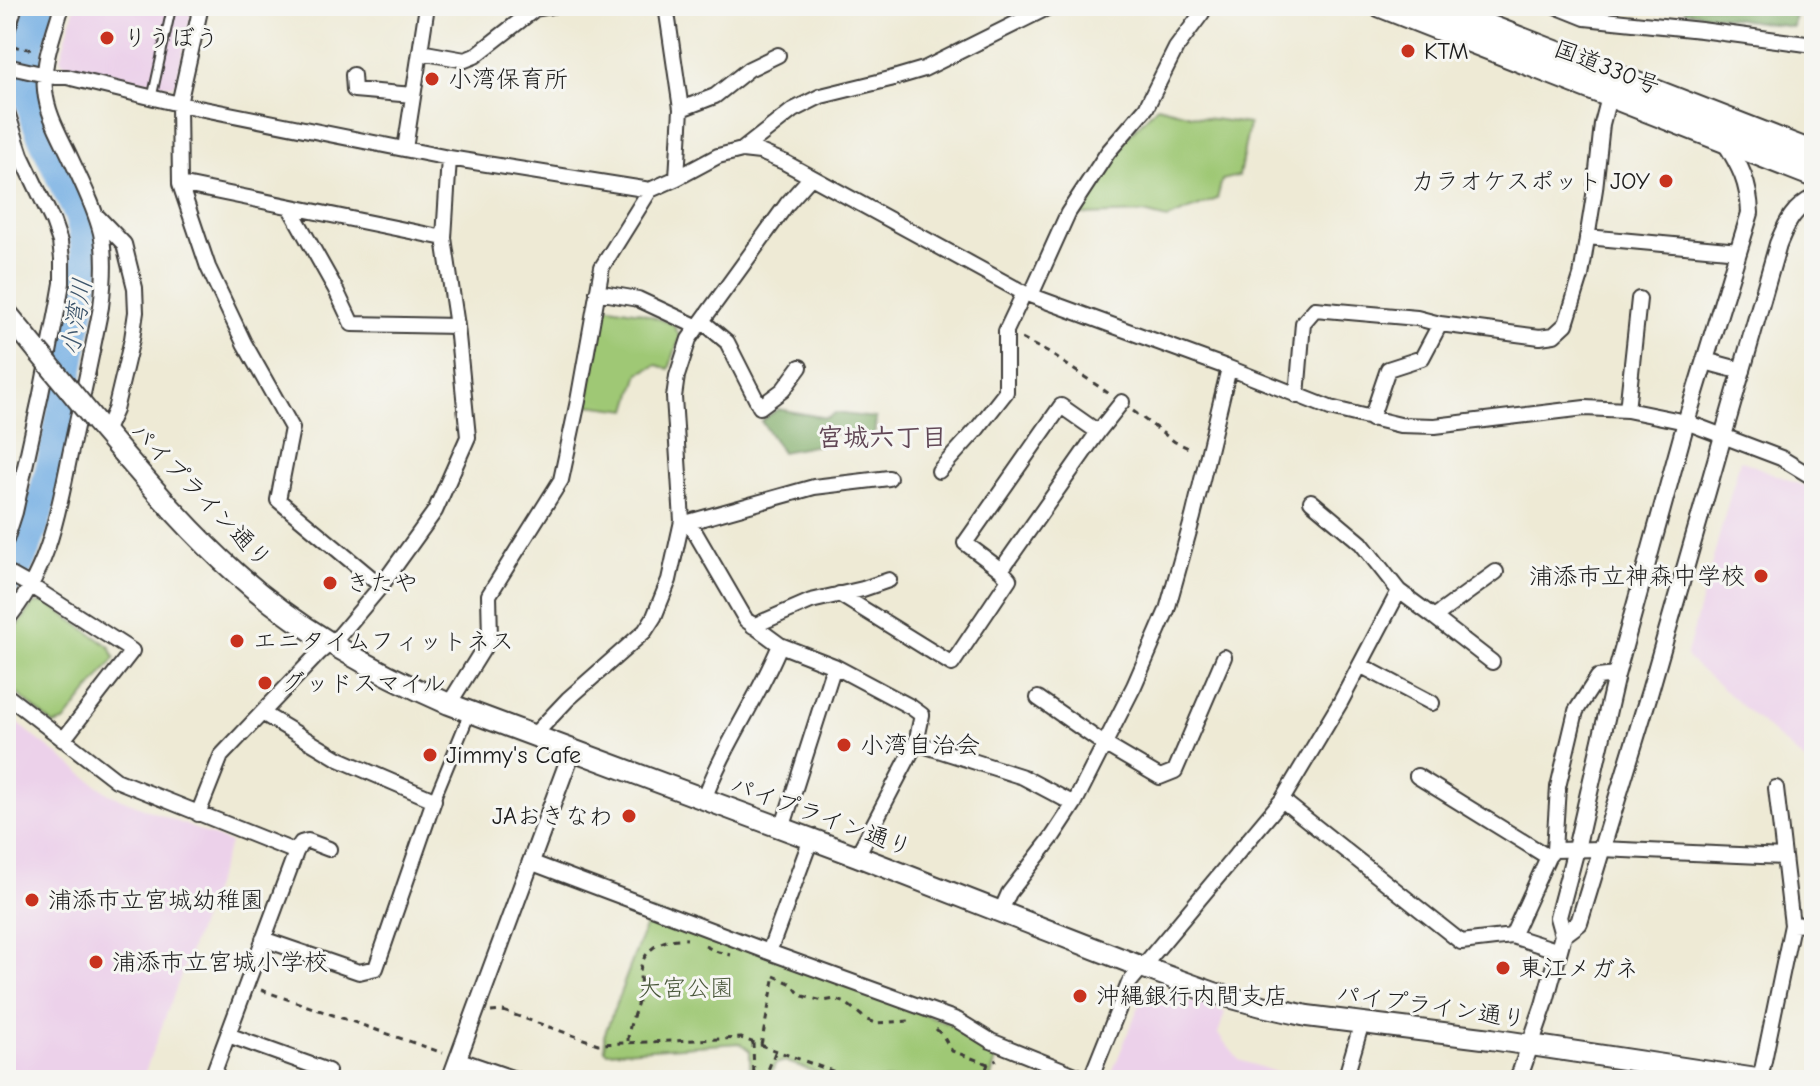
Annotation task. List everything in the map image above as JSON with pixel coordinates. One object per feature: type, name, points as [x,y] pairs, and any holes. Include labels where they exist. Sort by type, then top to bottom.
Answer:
[{"type":"highway","name":"国道330号","points":[[1381,6],[1814,176]]},
{"type":"highway","name":"国道330号","points":[[1437,6],[1814,153]]},
{"type":"main road","name":"パイプライン通り","points":[[6,312],[100,427],[197,536],[236,574],[275,606],[330,643],[401,683],[449,704],[1214,993],[1307,1016],[1762,1080]]},
{"type":"street","points":[[9,40],[15,6]]},
{"type":"street","points":[[6,621],[41,568],[55,525],[101,307],[101,233],[51,116],[45,89],[48,54],[62,6]]},
{"type":"street","points":[[201,6],[179,104],[180,184],[208,267],[244,343],[292,428],[278,500],[381,586]]},
{"type":"street","points":[[405,149],[427,6]]},
{"type":"street","points":[[420,52],[465,60],[475,56],[535,9],[552,6]]},
{"type":"street","points":[[666,6],[681,109],[677,178]]},
{"type":"street","points":[[742,150],[793,110],[821,96],[924,69],[1051,6]]},
{"type":"street","points":[[1555,6],[1585,18],[1814,45]]},
{"type":"street","points":[[939,471],[1006,392],[1006,331],[1068,213],[1108,152],[1146,108],[1176,48],[1202,13]]},
{"type":"street","points":[[681,109],[715,96],[749,69],[778,55]]},
{"type":"street","points":[[6,66],[449,158],[650,190],[718,156],[742,150],[760,152],[784,162],[1028,294],[1330,408],[1400,425],[1435,426],[1585,408],[1627,410],[1686,422],[1781,458],[1814,478]]},
{"type":"street","points":[[353,75],[354,90],[413,95]]},
{"type":"street","points":[[1297,396],[1303,323],[1315,309],[1417,318],[1440,324],[1540,337],[1554,335],[1566,324],[1581,276],[1602,124],[1609,97]]},
{"type":"street","points":[[6,109],[21,155],[60,242],[62,283],[41,394],[6,540]]},
{"type":"street","points":[[1518,1080],[1561,943],[1558,917],[1616,675],[1686,422],[1750,213],[1749,196],[1740,165],[1724,140]]},
{"type":"street","points":[[198,814],[221,756],[381,586],[435,511],[468,437],[444,238],[449,158]]},
{"type":"street","points":[[534,735],[568,699],[645,631],[654,617],[669,580],[685,521],[674,397],[689,339],[787,204],[811,177]]},
{"type":"street","points":[[180,184],[444,238]]},
{"type":"street","points":[[449,704],[490,638],[489,595],[561,480],[602,267],[650,190]]},
{"type":"street","points":[[1561,943],[1579,923],[1654,676],[1778,244],[1788,220],[1798,208],[1814,198]]},
{"type":"street","points":[[290,208],[352,324],[457,326]]},
{"type":"street","points":[[94,213],[124,244],[135,288],[136,312],[115,410],[100,427]]},
{"type":"street","points":[[1587,237],[1739,251]]},
{"type":"street","points":[[597,292],[638,299],[700,324],[727,342],[760,407],[783,390],[800,367]]},
{"type":"street","points":[[1627,410],[1639,299]]},
{"type":"street","points":[[1371,419],[1388,369],[1422,358],[1440,324]]},
{"type":"street","points":[[1705,361],[1742,371]]},
{"type":"street","points":[[1001,911],[1009,893],[1074,804],[1134,686],[1167,610],[1229,368]]},
{"type":"street","points":[[1001,570],[1122,402]]},
{"type":"street","points":[[839,594],[952,664],[1009,579],[965,543],[1061,406],[1098,432]]},
{"type":"street","points":[[685,521],[814,487],[889,478]]},
{"type":"street","points":[[1311,501],[1361,543],[1399,591],[1492,662]]},
{"type":"street","points":[[685,521],[746,620],[753,626],[780,645],[834,666],[922,715],[916,743],[857,856]]},
{"type":"street","points":[[6,572],[132,651],[63,740]]},
{"type":"street","points":[[1434,617],[1496,572]]},
{"type":"street","points":[[753,626],[811,601],[889,580]]},
{"type":"street","points":[[530,862],[957,1020],[1002,1046],[1089,1080],[1129,983],[1282,800],[1340,703],[1399,591]]},
{"type":"street","points":[[704,800],[714,773],[767,676],[780,645]]},
{"type":"street","points":[[1038,698],[1104,744],[1160,777],[1175,771],[1224,657]]},
{"type":"street","points":[[1360,665],[1432,703]]},
{"type":"street","points":[[782,829],[834,666]]},
{"type":"street","points":[[1512,936],[1551,853],[1558,787],[1576,711],[1598,677],[1616,675]]},
{"type":"street","points":[[6,695],[116,780],[296,852]]},
{"type":"street","points":[[263,939],[359,972],[376,968],[434,800],[470,712]]},
{"type":"street","points":[[262,713],[339,759],[434,800]]},
{"type":"street","points":[[916,743],[1023,777],[1074,804]]},
{"type":"street","points":[[450,1080],[572,751]]},
{"type":"street","points":[[1417,776],[1551,853],[1601,849],[1784,857]]},
{"type":"street","points":[[1762,1080],[1792,925],[1776,788]]},
{"type":"street","points":[[1282,800],[1461,942],[1512,936],[1561,943]]},
{"type":"street","points":[[775,954],[811,839]]},
{"type":"street","points":[[211,1080],[296,852],[301,843],[308,841],[329,849]]},
{"type":"street","points":[[1792,925],[1814,924]]},
{"type":"street","points":[[1345,1080],[1362,1022]]},
{"type":"street","points":[[228,1035],[328,1071],[325,1080]]},
{"type":"street","points":[[457,1059],[518,1080]]},
{"type":"lane","points":[[152,97],[172,6]]},
{"type":"path","points":[[9,40],[42,53]]},
{"type":"path","points":[[1006,331],[1051,354],[1175,442],[1208,457]]},
{"type":"path","points":[[628,1041],[628,1028],[640,991],[640,969],[645,956],[655,945],[666,940],[686,938],[718,952],[734,955]]},
{"type":"path","points":[[761,1045],[775,954]]},
{"type":"path","points":[[774,976],[792,984],[803,996],[846,1003],[875,1023],[914,1021]]},
{"type":"path","points":[[247,986],[457,1059]]},
{"type":"path","points":[[487,1013],[503,1011],[598,1044],[741,1038],[857,1080]]},
{"type":"path","points":[[929,1025],[936,1028],[952,1051],[988,1064],[998,1060],[1002,1046]]},
{"type":"path","points":[[753,1042],[754,1080]]},
{"type":"path","points":[[764,1080],[776,1050]]},
{"type":"path","points":[[982,1080],[988,1064]]},
{"type":"shaded area","points":[[75,6],[193,6],[176,83],[172,86],[65,64],[60,59]]},
{"type":"shaded area","name":"浦添市立神森中学校","points":[[1740,460],[1806,487],[1814,494],[1814,769],[1686,657]]},
{"type":"shaded area","name":"浦添市立宮城小学校","points":[[6,715],[109,794],[230,843],[142,1080],[6,1080]]},
{"type":"shaded area","points":[[1163,991],[1225,1012],[1218,1034],[1239,1060],[1294,1080],[1109,1080],[1141,1001],[1147,995]]},
{"type":"green space","points":[[1683,6],[1796,6],[1793,27],[1685,11]]},
{"type":"green space","points":[[1157,106],[1199,117],[1249,124],[1239,176],[1222,180],[1217,199],[1167,219],[1144,213],[1082,215],[1077,211],[1111,154]]},
{"type":"green space","points":[[605,306],[639,312],[673,324],[680,337],[669,369],[657,365],[639,373],[628,410],[587,405]]},
{"type":"green space","points":[[778,409],[826,418],[835,413],[876,418],[874,437],[830,433],[829,443],[782,452],[761,421]]},
{"type":"green space","points":[[46,602],[110,647],[115,658],[64,722],[54,725],[6,684],[6,644],[33,604]]},
{"type":"green space","name":"大宮公園","points":[[651,911],[970,1032],[998,1052],[990,1080],[837,1080],[785,1061],[775,1064],[769,1080],[750,1080],[750,1051],[740,1043],[608,1052],[605,1050],[604,1036]]},
{"type":"waterway","name":"小湾川","points":[[6,582],[20,562],[47,482],[82,298],[85,266],[84,235],[78,214],[40,131],[28,89],[28,53],[40,6]]},
{"type":"place","name":"りうぼう","points":[[107,38]]},
{"type":"place","name":"KTM","points":[[1408,51]]},
{"type":"place","name":"小湾保育所","points":[[432,79]]},
{"type":"place","name":"カラオケスポット JOY","points":[[1666,181]]},
{"type":"place","name":"浦添市立神森中学校","points":[[1761,576]]},
{"type":"place","name":"きたや","points":[[330,583]]},
{"type":"place","name":"エニタイムフィットネス","points":[[237,641]]},
{"type":"place","name":"グッドスマイル","points":[[265,683]]},
{"type":"place","name":"小湾自治会","points":[[844,745]]},
{"type":"place","name":"Jimmy's Cafe","points":[[430,755]]},
{"type":"place","name":"JAおきなわ","points":[[629,816]]},
{"type":"place","name":"浦添市立宮城幼稚園","points":[[32,900]]},
{"type":"place","name":"浦添市立宮城小学校","points":[[96,962]]},
{"type":"place","name":"東江メガネ","points":[[1503,968]]},
{"type":"place","name":"沖縄銀行内間支店","points":[[1080,996]]},
{"type":"district","name":"宮城六丁目","points":[[882,437]]}]
